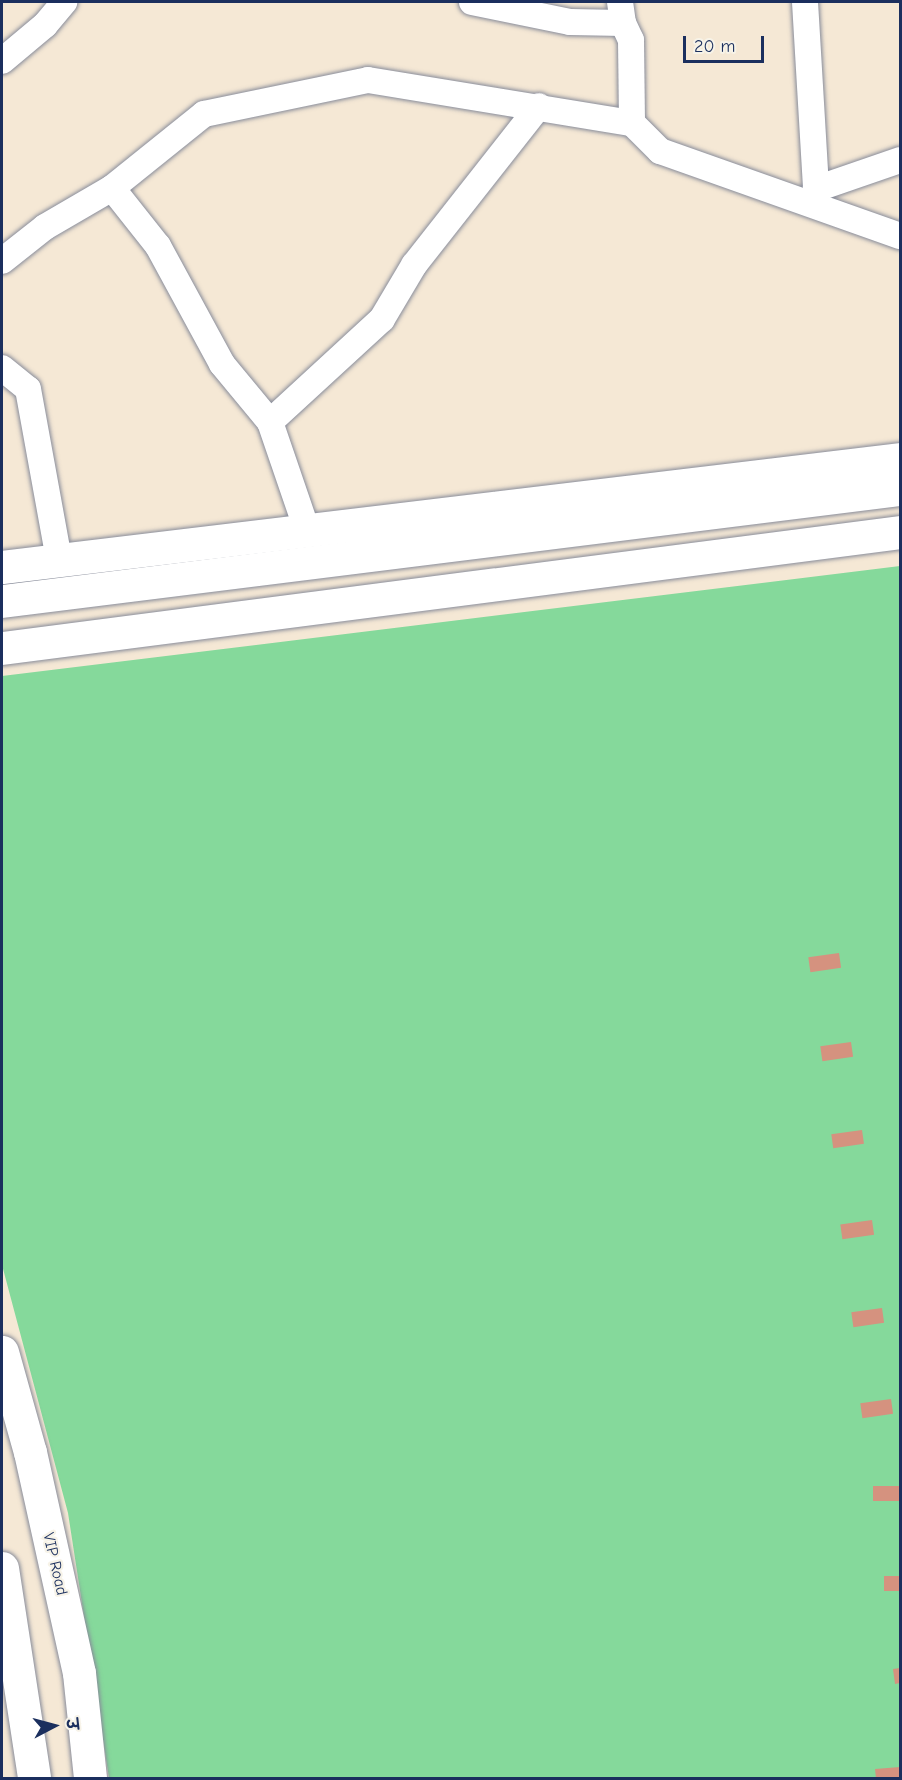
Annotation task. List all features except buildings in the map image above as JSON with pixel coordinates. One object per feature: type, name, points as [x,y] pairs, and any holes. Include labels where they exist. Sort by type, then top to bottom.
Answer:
[{"type":"street","points":[[2,61],[45,25],[64,2]]},
{"type":"street","points":[[472,2],[570,22],[622,12],[631,40],[632,123]]},
{"type":"street","points":[[806,2],[815,198]]},
{"type":"street","points":[[2,261],[45,227],[112,188],[204,114],[368,80],[539,106],[632,123],[660,151],[815,198],[900,236]]},
{"type":"street","points":[[270,422],[382,319],[414,265],[539,106]]},
{"type":"street","points":[[815,198],[900,160]]},
{"type":"street","points":[[112,188],[158,246],[222,364],[270,422],[307,530]]},
{"type":"street","points":[[2,368],[28,389],[59,560]]},
{"type":"street","points":[[2,567],[900,459]]},
{"type":"street","points":[[2,601],[900,489]]},
{"type":"street","points":[[2,648],[900,532]]},
{"type":"street","name":"VIP Road","points":[[2,1352],[30,1452],[79,1673],[90,1779]]},
{"type":"street","points":[[2,1568],[34,1779]]},
{"type":"green space","points":[[900,566],[900,1778],[109,1778],[68,1513],[2,1265],[2,676]]}]
